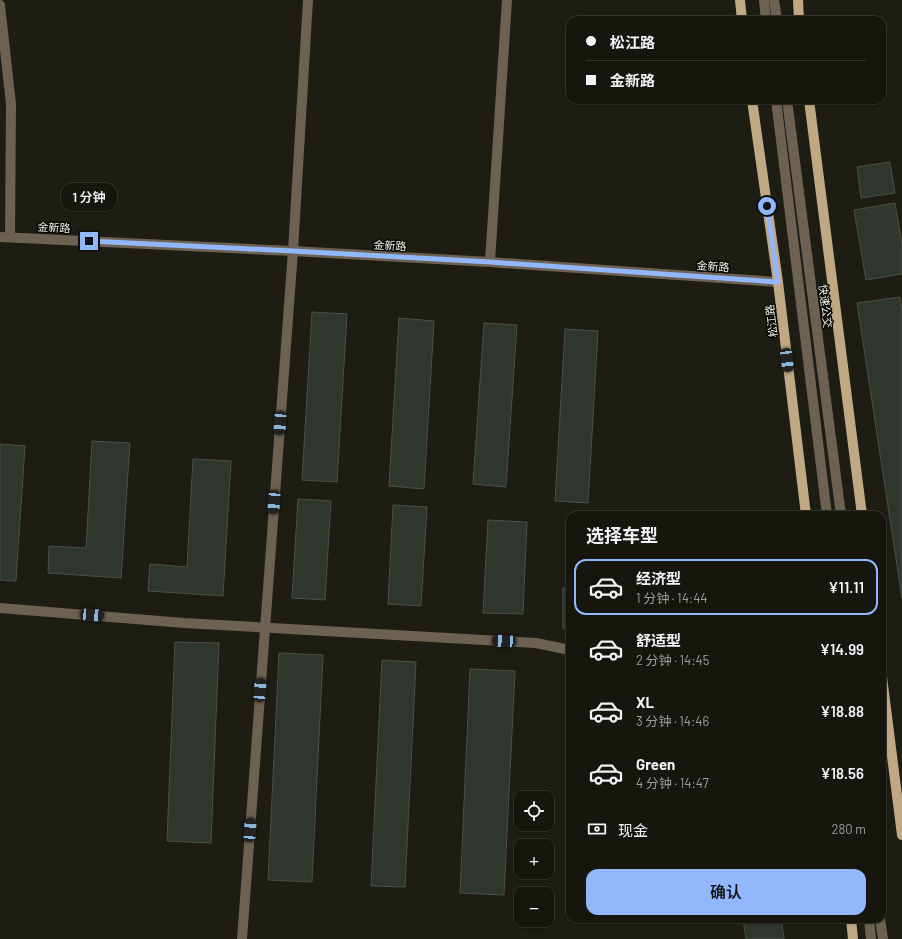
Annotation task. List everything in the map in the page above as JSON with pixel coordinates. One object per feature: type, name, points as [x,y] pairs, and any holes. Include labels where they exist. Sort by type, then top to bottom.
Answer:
[{"type":"main road","points":[[740,0],[742,16]]},
{"type":"main road","points":[[798,0],[799,16]]},
{"type":"main road","name":"松江路","points":[[753,104],[778,282],[806,511]]},
{"type":"main road","points":[[810,104],[861,511]]},
{"type":"main road","points":[[886,709],[902,835]]},
{"type":"main road","points":[[851,923],[853,939]]},
{"type":"street","points":[[242,939],[293,251],[308,0]]},
{"type":"street","points":[[490,262],[507,0]]},
{"type":"street","points":[[764,0],[766,16]]},
{"type":"street","points":[[774,0],[776,16]]},
{"type":"street","points":[[0,5],[11,104],[5,237]]},
{"type":"street","points":[[776,104],[827,511]]},
{"type":"street","name":"快速公交","points":[[788,104],[840,511]]},
{"type":"street","name":"金新路","points":[[5,237],[490,262],[778,282]]},
{"type":"street","points":[[0,608],[184,623],[536,643],[566,649]]},
{"type":"street","points":[[869,923],[871,939]]},
{"type":"street","points":[[881,923],[883,939]]},
{"type":"building","points":[[890,162],[895,193],[861,198],[857,167]]},
{"type":"building","points":[[895,203],[902,244],[902,274],[866,280],[854,210]]},
{"type":"building","points":[[900,297],[902,312],[902,598],[857,303]]},
{"type":"building","points":[[312,312],[347,314],[337,482],[302,480]]},
{"type":"building","points":[[399,318],[434,321],[424,489],[389,486]]},
{"type":"building","points":[[484,323],[517,325],[506,487],[473,484]]},
{"type":"building","points":[[565,329],[598,331],[588,503],[555,501]]},
{"type":"building","points":[[92,441],[130,443],[121,578],[48,573],[49,546],[86,548]]},
{"type":"building","points":[[0,444],[25,446],[16,581],[0,580]]},
{"type":"building","points":[[193,459],[231,461],[223,596],[148,591],[150,564],[187,567]]},
{"type":"building","points":[[298,499],[331,501],[325,600],[292,598]]},
{"type":"building","points":[[393,505],[427,507],[421,606],[388,604]]},
{"type":"building","points":[[488,520],[527,522],[523,614],[483,613]]},
{"type":"building","points":[[563,588],[566,588],[566,629],[563,629]]},
{"type":"building","points":[[175,642],[219,643],[211,843],[167,841]]},
{"type":"building","points":[[279,653],[323,655],[312,882],[268,880]]},
{"type":"building","points":[[382,660],[416,662],[405,887],[371,886]]},
{"type":"building","points":[[470,669],[515,671],[504,895],[460,893]]},
{"type":"building","points":[[744,923],[782,923],[784,939],[746,939]]},
{"type":"route","points":[[89,241],[490,262],[778,282],[767,206]]}]
